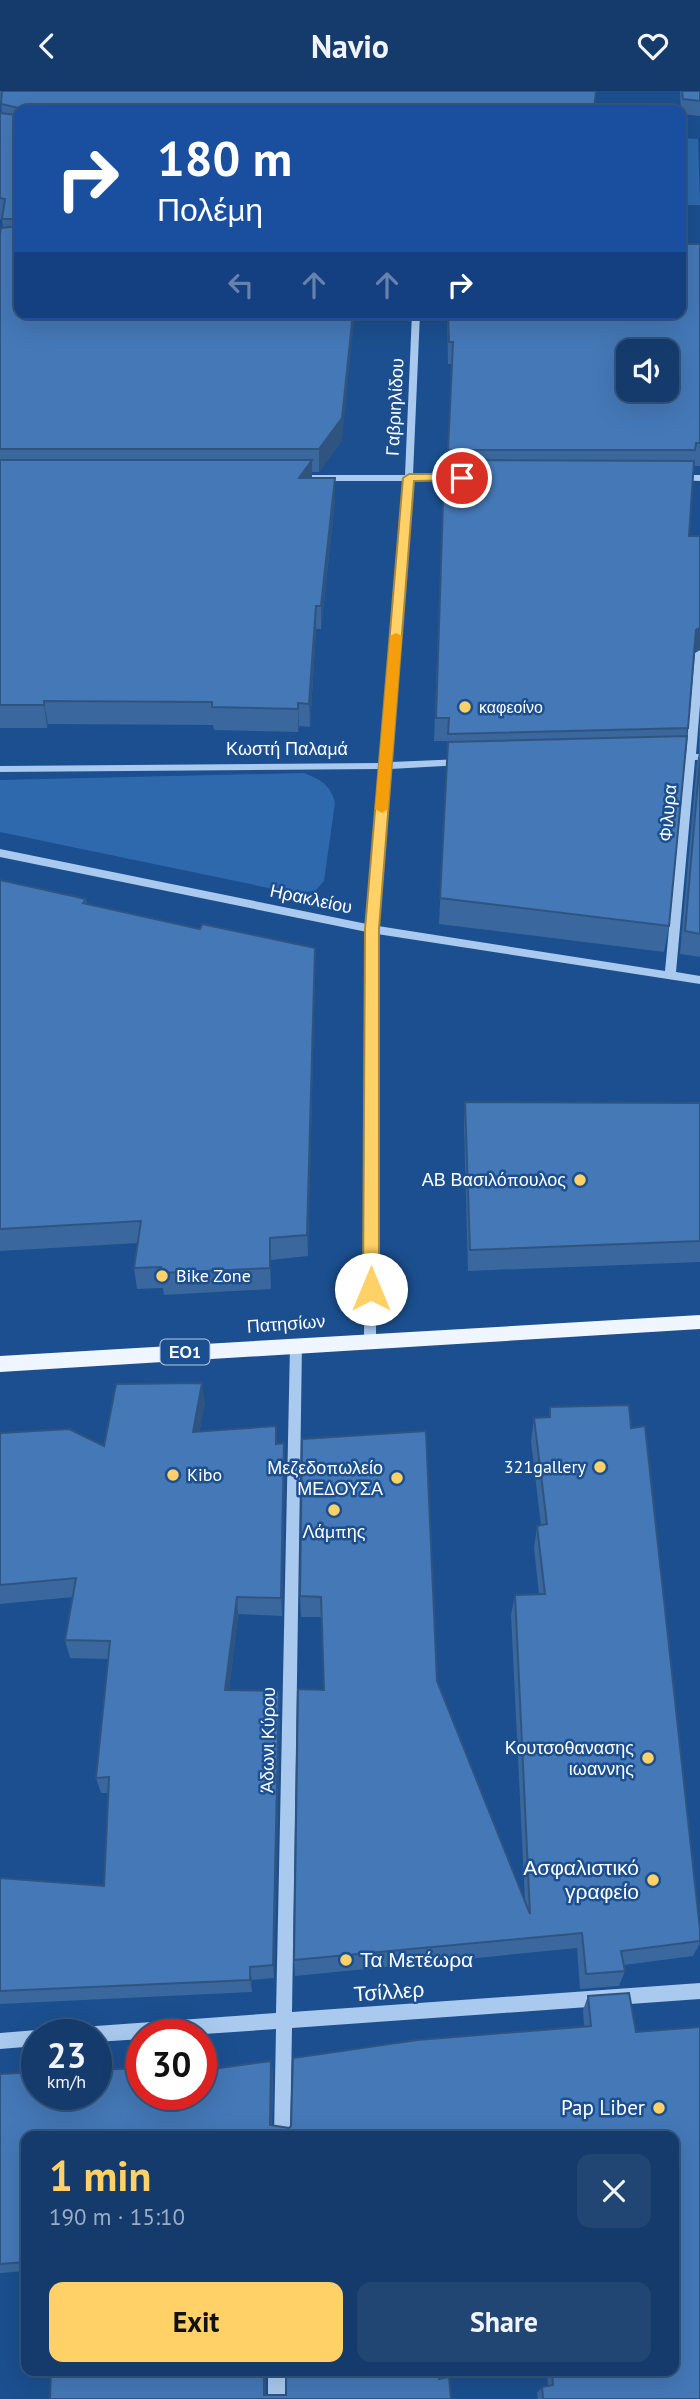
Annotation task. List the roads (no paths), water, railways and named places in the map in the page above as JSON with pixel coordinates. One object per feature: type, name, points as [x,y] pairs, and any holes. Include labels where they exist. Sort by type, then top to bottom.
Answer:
[{"type":"main road","name":"Πατησίων","points":[[0,1364],[700,1322]]},
{"type":"street","name":"Γαβριηλίδου","points":[[370,1340],[372,929],[409,478],[416,319]]},
{"type":"street","points":[[286,478],[464,478]]},
{"type":"street","points":[[672,478],[700,478]]},
{"type":"street","name":"Φιλυρα","points":[[670,976],[695,757],[700,653]]},
{"type":"street","points":[[663,757],[695,757]]},
{"type":"street","name":"Κωστή Παλαμά","points":[[0,769],[385,766],[468,762]]},
{"type":"street","name":"Ηρακλείου","points":[[0,853],[372,929],[700,980]]},
{"type":"street","name":"Άδωνι Κύρου","points":[[282,2131],[296,1345]]},
{"type":"street","name":"Τσίλλερ","points":[[112,2033],[700,1991]]},
{"type":"street","points":[[0,2041],[21,2039]]},
{"type":"street","points":[[277,2376],[277,2399]]},
{"type":"place","name":"καφεοίνο","points":[[465,707]]},
{"type":"place","name":"ΑΒ Βασιλόπουλος","points":[[580,1180]]},
{"type":"place","name":"Bike Zone","points":[[162,1276]]},
{"type":"place","name":"321gallery","points":[[600,1467]]},
{"type":"place","name":"Kibo","points":[[173,1475]]},
{"type":"place","name":"Μεζεδοπωλείο ΜΕΔΟΥΣΑ","points":[[397,1478]]},
{"type":"place","name":"Λάμπης","points":[[334,1510]]},
{"type":"place","name":"Κουτσοθανασης ιωαννης","points":[[648,1758]]},
{"type":"place","name":"Ασφαλιστικό γραφείο","points":[[653,1880]]},
{"type":"place","name":"Τα Μετέωρα","points":[[346,1960]]},
{"type":"place","name":"Pap Liber","points":[[659,2108]]}]
